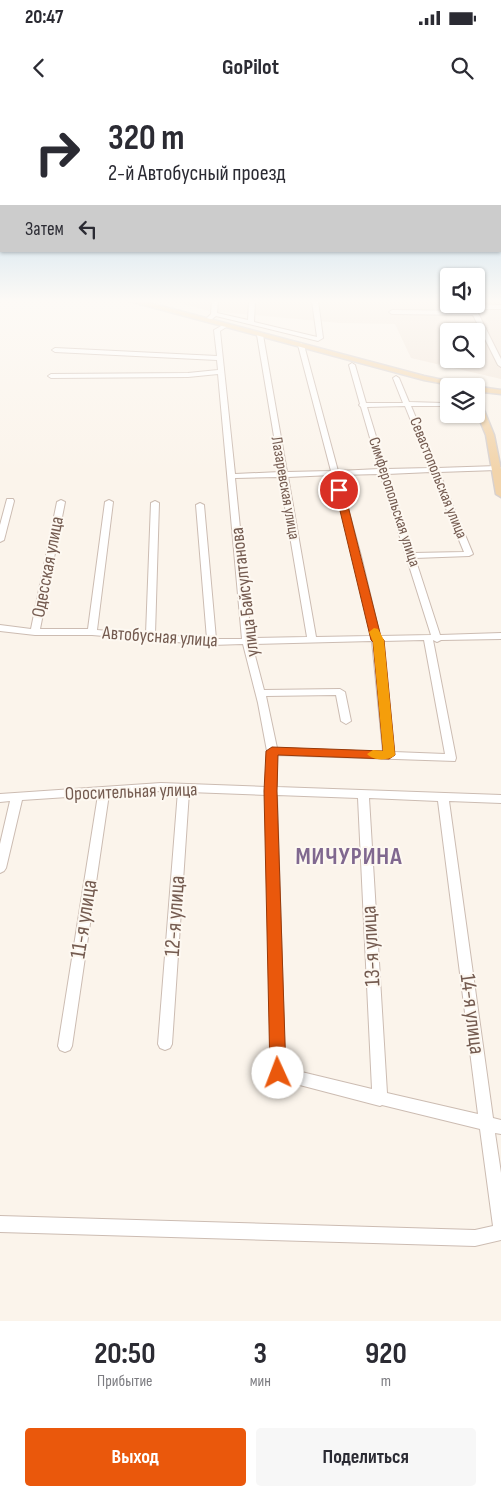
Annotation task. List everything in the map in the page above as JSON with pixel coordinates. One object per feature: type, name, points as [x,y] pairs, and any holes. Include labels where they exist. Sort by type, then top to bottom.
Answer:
[{"type":"main road","points":[[347,358],[440,381]]},
{"type":"main road","points":[[424,378],[440,386]]},
{"type":"main road","points":[[485,389],[501,392]]},
{"type":"main road","points":[[484,423],[490,436],[501,494]]},
{"type":"street","name":"улица Байсултанова","points":[[220,358],[247,641],[272,751],[271,791],[278,1073],[380,1099]]},
{"type":"street","name":"Лазаревская улица","points":[[264,358],[312,641]]},
{"type":"street","points":[[272,751],[389,755],[377,640],[357,556],[304,358]]},
{"type":"street","name":"Симферопольская улица","points":[[352,365],[362,405],[383,472],[412,556],[432,639],[451,758],[389,755]]},
{"type":"street","points":[[50,376],[188,375],[221,372]]},
{"type":"street","name":"Севастопольская улица","points":[[396,378],[469,554],[412,556]]},
{"type":"street","points":[[362,405],[440,404]]},
{"type":"street","points":[[232,476],[497,468]]},
{"type":"street","points":[[0,540],[10,501]]},
{"type":"street","name":"Одесская улица","points":[[35,632],[61,502]]},
{"type":"street","points":[[92,632],[109,502]]},
{"type":"street","points":[[150,637],[155,503]]},
{"type":"street","points":[[200,505],[212,642]]},
{"type":"street","name":"Автобусная улица","points":[[0,628],[35,632],[92,632],[212,642],[432,639],[501,636]]},
{"type":"street","points":[[260,693],[340,692],[346,721]]},
{"type":"street","name":"Оросительная улица","points":[[0,798],[161,787],[501,799]]},
{"type":"street","name":"12-я улица","points":[[165,1044],[184,788]]},
{"type":"street","name":"11-я улица","points":[[65,1046],[104,791]]},
{"type":"street","name":"13-я улица","points":[[363,794],[380,1099]]},
{"type":"street","name":"14-я улица","points":[[443,797],[501,1231]]},
{"type":"street","points":[[0,868],[17,798]]},
{"type":"street","points":[[380,1099],[501,1127]]},
{"type":"street","points":[[0,1224],[474,1238],[501,1231]]},
{"type":"shaded area","points":[[411,358],[411,358],[440,358],[440,365]]},
{"type":"shaded area","points":[[485,358],[501,358],[501,379],[454,368],[485,368]]},
{"type":"slow traffic","points":[[373,754],[389,755],[378,640],[376,640],[374,632]]},
{"type":"district","name":"МИЧУРИНА","points":[[349,856]]},
{"type":"route","points":[[278,1073],[271,791],[272,751],[389,755],[378,640],[376,640],[357,556],[339,490]]}]
